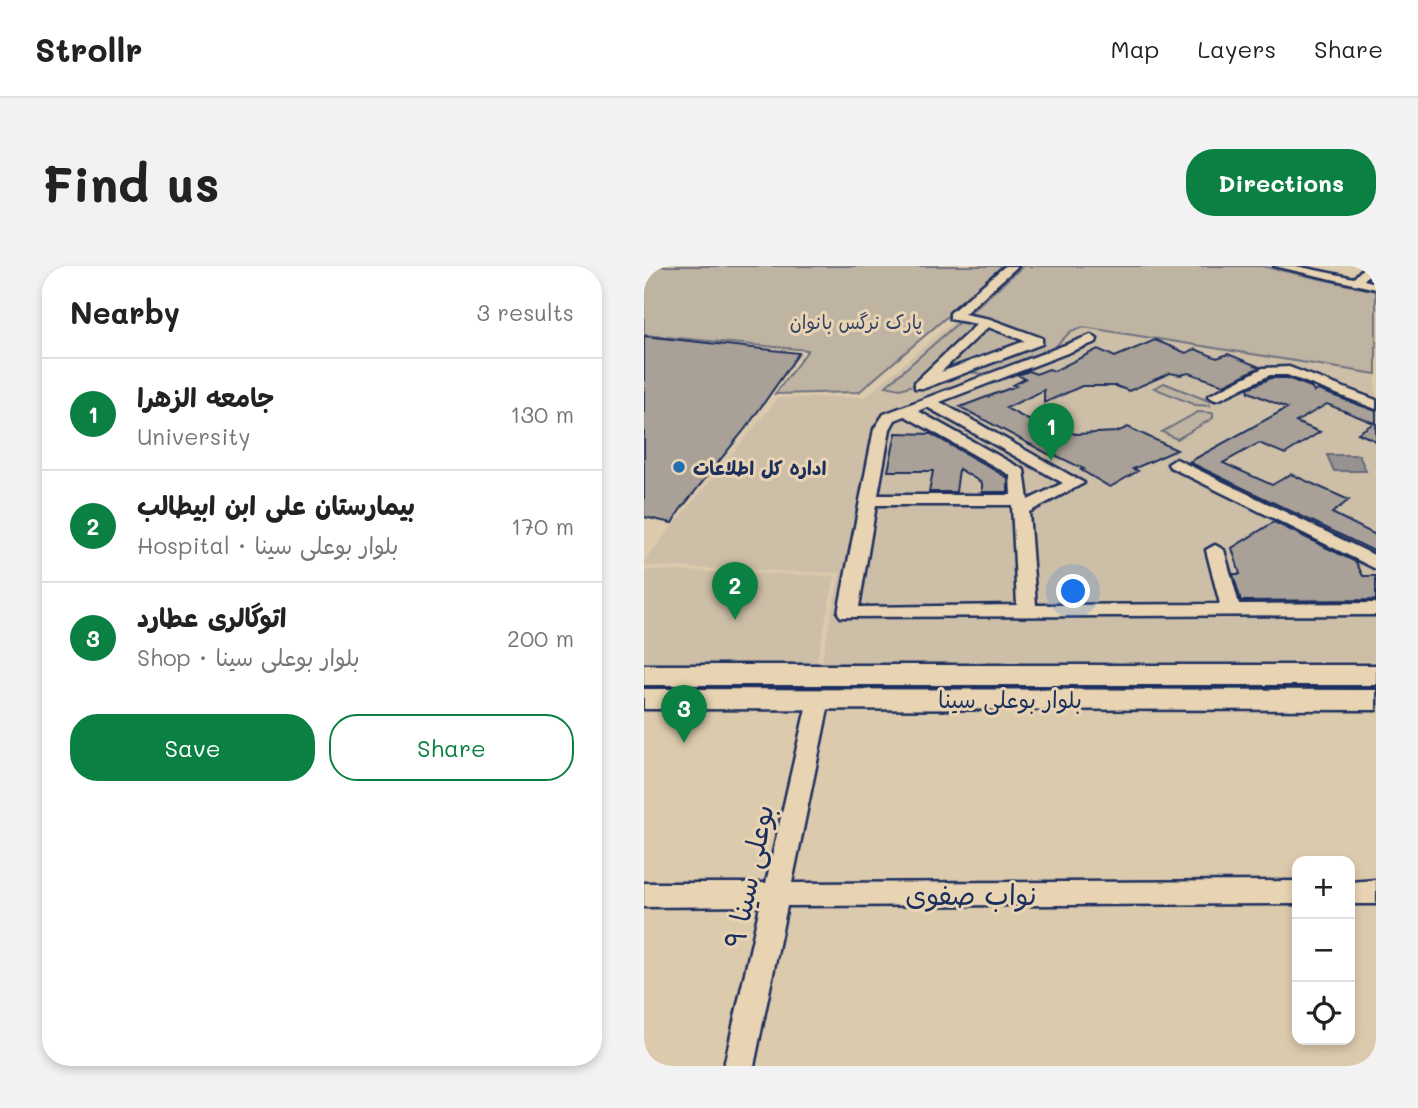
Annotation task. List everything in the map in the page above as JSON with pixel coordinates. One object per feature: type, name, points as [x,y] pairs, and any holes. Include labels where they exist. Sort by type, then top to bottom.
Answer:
[{"type":"main road","name":"بلوار بوعلی سینا","points":[[644,675],[1376,675]]},
{"type":"main road","name":"بلوار بوعلی سینا","points":[[644,699],[1376,700]]},
{"type":"street","points":[[986,322],[920,385],[1037,341],[986,322],[954,316],[1012,266]]},
{"type":"street","points":[[1280,266],[1376,284]]},
{"type":"street","points":[[1299,266],[1376,284]]},
{"type":"street","points":[[1359,279],[1371,266]]},
{"type":"street","points":[[1091,339],[889,417],[882,429],[848,612],[1231,610],[1374,613]]},
{"type":"street","points":[[1215,396],[1268,370],[1289,371],[1376,405]]},
{"type":"street","points":[[869,500],[1020,505],[1076,483],[928,402]]},
{"type":"street","points":[[906,411],[1018,473],[1027,612]]},
{"type":"street","points":[[1176,464],[1376,563]]},
{"type":"street","points":[[1215,550],[1231,610]]},
{"type":"street","name":"بوعلی سینا ۹","points":[[739,1066],[819,699]]},
{"type":"street","points":[[1355,892],[1376,892]]},
{"type":"street","name":"نواب صفوی","points":[[644,895],[1292,893]]},
{"type":"shaded area","points":[[1018,266],[1267,266],[1376,289],[1376,661],[821,664],[840,573],[644,566],[644,561],[778,398],[865,397]]},
{"type":"shaded area","points":[[1327,455],[1359,455],[1366,471],[1334,471]]},
{"type":"shaded area","points":[[647,570],[835,576],[816,664],[644,664],[644,575]]},
{"type":"green space","name":"پارک نرگس بانوان","points":[[649,266],[1006,266],[859,392],[775,394],[808,350],[644,335],[644,269]]},
{"type":"green space","points":[[1023,266],[1261,266],[1376,291],[1376,374],[1083,327],[1071,331],[1051,351],[991,375],[961,371],[900,389],[886,386]]},
{"type":"green space","points":[[1164,383],[1209,401],[1210,406],[1195,405],[1154,388]]},
{"type":"green space","points":[[1198,412],[1213,413],[1213,418],[1177,439],[1162,432]]},
{"type":"building","name":"اداره کل اطلاعات","points":[[644,336],[799,353],[749,424],[672,523],[644,517]]},
{"type":"building","points":[[1155,340],[1186,353],[1195,349],[1217,358],[1228,354],[1260,367],[1224,385],[1189,373],[1170,373],[1129,391],[1116,386],[1082,386],[1044,403],[1044,390],[1006,408],[1032,422],[1042,418],[1075,434],[1117,432],[1128,427],[1177,450],[1133,469],[1138,471],[1110,487],[1081,470],[1084,469],[1052,456],[960,407],[1016,386],[1013,385],[1025,379],[1018,375],[1029,371],[1036,374],[1049,369],[1054,371],[1098,349],[1115,357]]},
{"type":"building","points":[[1271,378],[1287,378],[1311,387],[1314,392],[1318,390],[1376,411],[1376,441],[1358,433],[1374,423],[1327,404],[1296,422],[1320,432],[1285,454],[1259,443],[1223,463],[1272,485],[1291,474],[1349,500],[1332,513],[1376,535],[1376,552],[1189,462],[1287,408],[1249,392],[1248,388]]},
{"type":"building","points":[[896,433],[931,434],[1008,478],[1008,492],[982,492],[982,483],[959,469],[956,492],[929,492],[933,471],[888,471]]},
{"type":"building","points":[[1274,522],[1356,562],[1363,576],[1376,576],[1376,600],[1241,601],[1233,574],[1240,574],[1232,548]]},
{"type":"place","name":"جامعه الزهرا","points":[[1051,461]]},
{"type":"place","name":"اداره کل اطلاعات","points":[[679,467]]},
{"type":"place","name":"بیمارستان علی ابن ابیطالب","points":[[735,620]]},
{"type":"place","name":"اتوگالری عطارد","points":[[684,743]]}]
